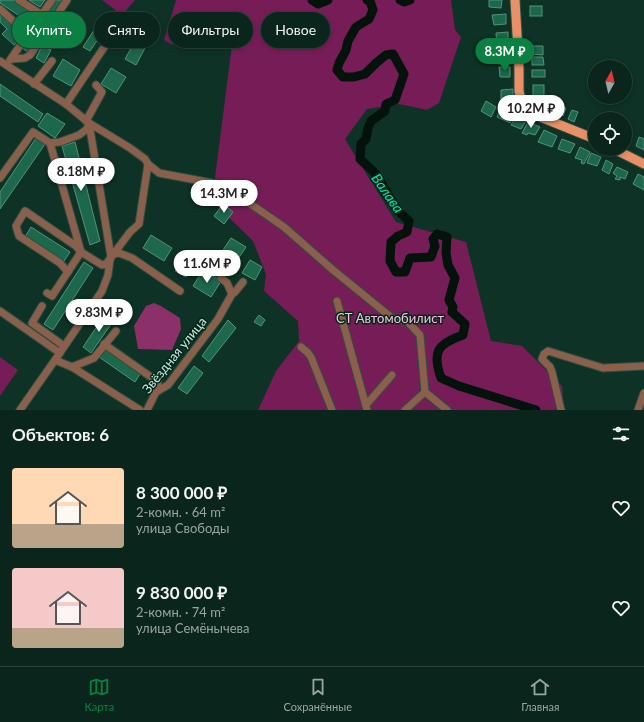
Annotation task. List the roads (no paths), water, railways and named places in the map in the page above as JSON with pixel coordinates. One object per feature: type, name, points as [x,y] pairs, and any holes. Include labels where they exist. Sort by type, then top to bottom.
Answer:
[{"type":"main road","points":[[515,0],[519,52],[519,91],[525,108],[533,114],[588,137]]},
{"type":"main road","points":[[628,156],[644,164]]},
{"type":"street","points":[[19,0],[37,12]]},
{"type":"street","points":[[44,12],[52,0]]},
{"type":"street","points":[[12,58],[25,58],[30,55],[67,0]]},
{"type":"street","points":[[0,9],[12,20]]},
{"type":"street","points":[[7,66],[19,48]]},
{"type":"street","points":[[66,104],[104,48]]},
{"type":"street","points":[[0,61],[66,104],[88,122],[130,148],[145,159],[148,164],[159,173],[223,185],[284,227],[332,270],[392,318],[407,320],[420,335],[425,392],[447,410]]},
{"type":"street","points":[[34,84],[52,61]]},
{"type":"street","points":[[0,178],[32,132],[50,143],[60,142],[79,135],[87,128],[88,122],[102,92],[96,85]]},
{"type":"street","points":[[20,410],[102,291],[108,275],[112,257],[88,122]]},
{"type":"street","points":[[47,293],[52,296],[81,252],[50,143]]},
{"type":"street","points":[[68,272],[60,263],[19,236],[16,226],[25,211],[76,246],[81,252],[102,265],[106,264],[130,232],[140,224],[148,164]]},
{"type":"street","points":[[112,257],[119,253],[132,258],[180,291]]},
{"type":"street","points":[[221,278],[227,283],[232,294]]},
{"type":"street","name":"Звёздная улица","points":[[147,410],[156,392],[168,385],[181,366],[192,355],[218,319],[232,294],[243,282]]},
{"type":"street","points":[[337,301],[367,407]]},
{"type":"street","points":[[42,306],[32,323],[62,350]]},
{"type":"street","points":[[0,312],[62,350]]},
{"type":"street","points":[[72,367],[94,358],[116,331]]},
{"type":"street","points":[[104,344],[158,382],[156,392]]},
{"type":"street","points":[[301,347],[307,352],[310,358],[332,410]]},
{"type":"street","points":[[561,410],[552,372],[550,367],[542,359],[544,354],[548,351],[603,368],[644,366]]},
{"type":"street","name":"Звёздная улица","points":[[55,360],[72,367],[140,410]]},
{"type":"street","points":[[367,407],[392,375]]},
{"type":"street","points":[[405,410],[425,392]]},
{"type":"street","points":[[638,410],[644,393]]},
{"type":"waterway","name":"Валава","points":[[312,0],[318,4],[328,0]]},
{"type":"waterway","name":"Валава","points":[[367,0],[370,1],[373,10],[369,19],[356,27],[348,41],[346,50],[337,70],[343,77],[354,77],[365,74],[386,55],[393,54],[404,74],[395,100],[386,104],[385,111],[371,121],[366,139],[361,144],[360,159],[377,175],[397,210],[409,221],[407,232],[398,236],[391,242],[390,261],[396,272],[405,272],[410,258],[431,257],[435,246],[433,239],[437,234],[447,237],[446,253],[448,265],[455,278],[449,300],[453,307],[452,312],[465,324],[463,335],[447,342],[439,350],[437,362],[441,378],[459,386],[536,410]]},
{"type":"waterway","name":"Валава","points":[[400,0],[404,2],[410,0]]},
{"type":"park label","name":"СТ Автомобилист","points":[[390,318]]}]
